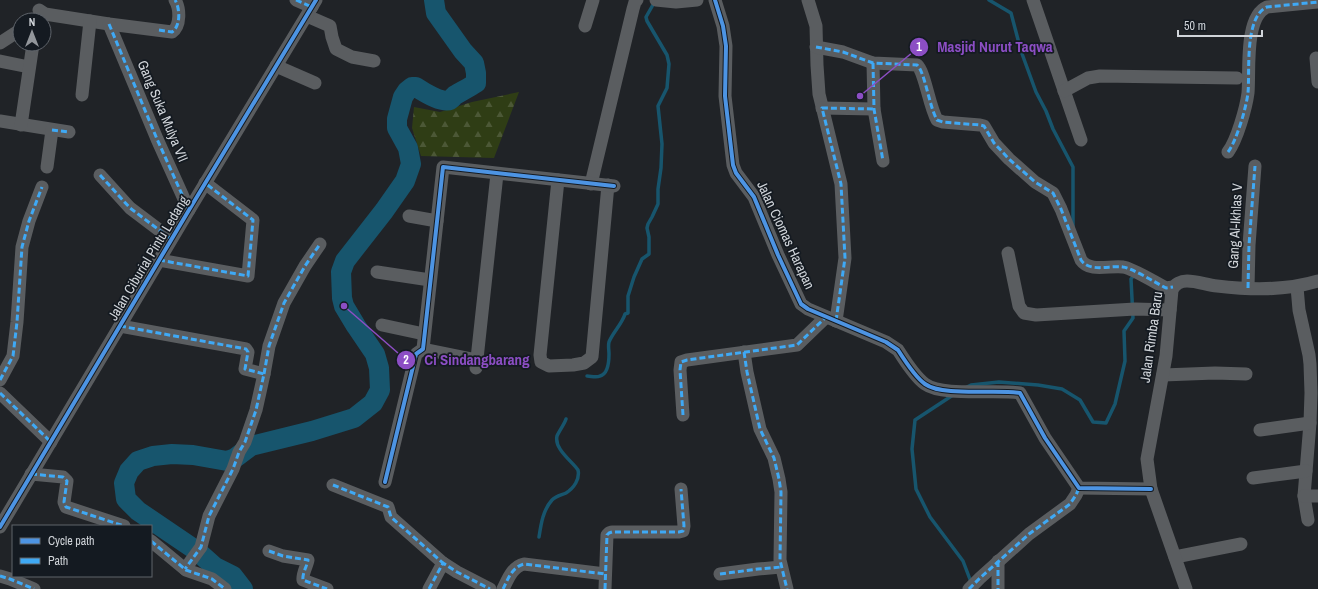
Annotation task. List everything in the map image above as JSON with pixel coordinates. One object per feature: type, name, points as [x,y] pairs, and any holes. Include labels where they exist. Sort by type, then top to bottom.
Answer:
[{"type":"street","points":[[52,15],[172,32],[176,29],[179,15],[178,4],[175,0]]},
{"type":"street","points":[[296,0],[312,8],[330,26],[336,49],[352,57],[374,60]]},
{"type":"street","points":[[585,26],[593,0]]},
{"type":"street","points":[[591,184],[633,9],[637,0]]},
{"type":"street","points":[[660,1],[676,2],[697,0]]},
{"type":"street","name":"Jalan Ciomas Harapan","points":[[715,0],[723,26],[726,46],[724,96],[733,165],[736,173],[754,198],[799,300],[804,306],[893,346],[898,350],[920,380],[930,387],[957,392],[981,391],[1020,393],[1045,438],[1079,488]]},
{"type":"street","points":[[683,415],[680,370],[681,362],[797,345],[831,319],[845,258],[841,184],[819,94],[816,20],[808,0]]},
{"type":"street","points":[[1033,0],[1081,140]]},
{"type":"street","points":[[1228,152],[1236,135],[1248,94],[1252,33],[1254,23],[1259,14],[1264,8],[1268,7],[1318,2]]},
{"type":"street","name":"Jalan Ciburial Pintu Ledang","points":[[1,523],[171,239],[312,8]]},
{"type":"street","points":[[82,95],[90,21]]},
{"type":"street","name":"Gang Suka Mulya VII","points":[[110,24],[157,139],[189,210]]},
{"type":"street","points":[[0,43],[12,35]]},
{"type":"street","points":[[816,47],[843,52],[873,63],[917,65],[921,70],[928,98],[937,120],[942,122],[984,126],[994,143],[1009,160],[1035,182],[1053,193],[1059,203],[1081,260],[1084,264],[1092,267],[1124,267],[1166,288],[1173,287]]},
{"type":"street","points":[[21,125],[32,52]]},
{"type":"street","points":[[1316,58],[1318,82]]},
{"type":"street","points":[[0,61],[29,67]]},
{"type":"street","points":[[873,63],[874,108],[883,161]]},
{"type":"street","points":[[276,66],[315,83]]},
{"type":"street","points":[[1064,92],[1088,78],[1100,76],[1236,78]]},
{"type":"street","points":[[822,108],[874,108]]},
{"type":"street","points":[[0,124],[21,125],[69,132]]},
{"type":"street","points":[[47,167],[52,130]]},
{"type":"street","name":"Gang Al-Ikhlas V","points":[[1248,288],[1249,245],[1255,166]]},
{"type":"street","points":[[423,349],[443,168],[558,180],[611,186],[592,357],[584,363],[549,366],[541,362],[540,355],[558,180]]},
{"type":"street","points":[[423,349],[477,364],[497,174]]},
{"type":"street","points":[[100,175],[130,208],[171,239]]},
{"type":"street","points":[[159,260],[248,276],[253,220],[205,183]]},
{"type":"street","points":[[0,380],[13,356],[22,247],[29,221],[42,187]]},
{"type":"street","points":[[409,216],[437,221]]},
{"type":"street","points":[[185,569],[198,552],[209,516],[245,442],[256,410],[270,346],[284,303],[305,266],[320,244]]},
{"type":"street","points":[[1008,253],[1019,306],[1024,313],[1036,315],[1133,310],[1170,310]]},
{"type":"street","points":[[377,272],[430,280]]},
{"type":"street","name":"Jalan Rimba Baru","points":[[1186,589],[1151,489],[1147,459],[1166,356],[1171,294],[1173,287],[1180,283],[1189,281],[1217,286],[1278,289],[1297,287],[1318,281]]},
{"type":"street","points":[[1297,287],[1299,310],[1309,355],[1314,393],[1304,496],[1308,520]]},
{"type":"street","points":[[382,325],[424,334]]},
{"type":"street","points":[[120,326],[246,349],[248,352],[245,369],[264,374]]},
{"type":"street","points":[[385,482],[416,354],[423,349]]},
{"type":"street","points":[[744,352],[760,429],[774,458],[779,479],[779,552],[781,567],[787,589]]},
{"type":"street","points":[[1163,374],[1246,374]]},
{"type":"street","points":[[0,393],[50,442]]},
{"type":"street","points":[[1260,430],[1310,424]]},
{"type":"street","points":[[1253,478],[1306,471]]},
{"type":"street","points":[[31,474],[63,477],[67,481],[64,502],[66,507],[121,525]]},
{"type":"street","points":[[333,485],[388,507],[391,516],[443,563],[490,589]]},
{"type":"street","points":[[970,589],[998,561],[1029,534],[1070,504],[1079,488],[1151,489]]},
{"type":"street","points":[[605,589],[606,538],[609,533],[683,531],[684,526],[681,490]]},
{"type":"street","points":[[1304,496],[1318,496]]},
{"type":"street","points":[[152,542],[185,569],[212,579],[225,589]]},
{"type":"street","points":[[1175,557],[1241,544]]},
{"type":"street","points":[[270,551],[283,556],[308,560],[302,578],[303,580],[327,589]]},
{"type":"street","points":[[998,561],[998,589]]},
{"type":"street","points":[[429,589],[443,563]]},
{"type":"street","points":[[502,589],[515,568],[524,564],[605,574]]},
{"type":"street","points":[[720,574],[781,567]]},
{"type":"street","points":[[0,576],[34,589]]},
{"type":"green space","points":[[519,92],[494,158],[421,156],[412,128],[414,107],[440,112],[472,102]]},
{"type":"waterway","points":[[243,589],[233,576],[215,567],[197,551],[138,511],[126,499],[124,483],[129,471],[138,461],[153,456],[172,454],[193,455],[227,461],[235,458],[251,446],[312,431],[354,418],[373,403],[380,390],[379,368],[375,354],[344,306],[342,298],[341,272],[345,261],[405,181],[411,164],[408,148],[397,128],[397,119],[403,97],[407,91],[412,87],[416,87],[432,96],[446,101],[450,100],[456,94],[476,83],[474,63],[463,51],[436,13],[434,0]]},
{"type":"waterway","points":[[989,0],[1011,13],[1021,51],[1036,92],[1073,167],[1073,226]]},
{"type":"waterway","points":[[587,376],[598,377],[603,375],[608,367],[609,342],[625,314],[628,313],[628,296],[634,277],[642,259],[649,254],[649,237],[647,228],[658,204],[662,144],[658,106],[667,88],[669,64],[667,55],[646,17],[654,3]]},
{"type":"waterway","points":[[967,387],[971,385],[999,382],[1038,385],[1062,389],[1080,400],[1093,422],[1106,423],[1115,404],[1125,361],[1124,331],[1133,318],[1131,279],[1135,274]]},
{"type":"waterway","points":[[953,395],[915,420],[912,449],[916,489],[930,517],[963,561],[971,582]]},
{"type":"waterway","points":[[539,537],[546,508],[554,499],[572,489],[578,477],[578,470],[558,446],[557,436],[566,419]]},
{"type":"marked path","points":[[159,30],[172,32],[177,26],[179,12],[175,0]]},
{"type":"marked path","points":[[296,0],[312,7]]},
{"type":"marked path","points":[[1228,152],[1238,132],[1245,107],[1248,93],[1251,33],[1260,13],[1267,7],[1318,2]]},
{"type":"marked path","points":[[109,24],[157,139],[189,210]]},
{"type":"marked path","points":[[816,47],[843,52],[873,63],[917,65],[920,69],[937,120],[943,122],[984,126],[994,143],[1009,159],[1035,182],[1053,193],[1061,209],[1081,260],[1085,264],[1100,268],[1127,268],[1166,288],[1173,287]]},
{"type":"marked path","points":[[873,63],[874,109],[883,161]]},
{"type":"marked path","points":[[836,321],[845,258],[841,184],[822,108],[874,109]]},
{"type":"marked path","points":[[52,130],[69,132]]},
{"type":"marked path","points":[[1248,288],[1249,245],[1255,166]]},
{"type":"marked path","points":[[100,175],[130,208],[171,239]]},
{"type":"marked path","points":[[159,260],[248,276],[253,220],[205,183]]},
{"type":"marked path","points":[[0,380],[13,356],[22,247],[29,221],[42,187]]},
{"type":"marked path","points":[[264,374],[269,346],[284,303],[305,266],[320,244]]},
{"type":"marked path","points":[[683,415],[680,370],[681,362],[797,345],[826,317]]},
{"type":"marked path","points":[[120,326],[246,349],[248,352],[245,369],[264,374],[256,410],[245,442],[209,516],[201,547],[185,569]]},
{"type":"marked path","points":[[744,352],[760,429],[774,458],[779,479],[781,492],[780,560],[787,589]]},
{"type":"marked path","points":[[0,393],[51,442]]},
{"type":"marked path","points":[[31,474],[63,477],[67,481],[64,502],[66,507],[121,525]]},
{"type":"marked path","points":[[333,485],[388,507],[391,517],[443,563]]},
{"type":"marked path","points":[[969,589],[1029,534],[1070,504],[1079,488]]},
{"type":"marked path","points":[[605,589],[607,535],[612,532],[683,531],[684,526],[681,489]]},
{"type":"marked path","points":[[152,542],[186,570],[212,579],[225,589]]},
{"type":"marked path","points":[[269,551],[283,556],[308,560],[303,575],[303,580],[327,589]]},
{"type":"marked path","points":[[998,561],[998,589]]},
{"type":"marked path","points":[[429,589],[443,563],[490,589]]},
{"type":"marked path","points":[[503,589],[513,571],[524,564],[605,574]]},
{"type":"marked path","points":[[720,574],[781,567]]},
{"type":"marked path","points":[[0,576],[34,589]]},
{"type":"cycle path","points":[[0,527],[316,0]]},
{"type":"cycle path","points":[[715,0],[723,26],[726,46],[725,96],[733,165],[736,173],[754,197],[778,255],[801,304],[808,309],[886,342],[898,350],[921,381],[933,388],[957,392],[1020,393],[1045,438],[1079,488],[1151,489]]},
{"type":"cycle path","points":[[385,482],[416,354],[423,349],[443,167],[614,186]]},
{"type":"place","name":"Masjid Nurut Taqwa","points":[[860,96]]},
{"type":"place","name":"Ci Sindangbarang","points":[[344,306]]}]
